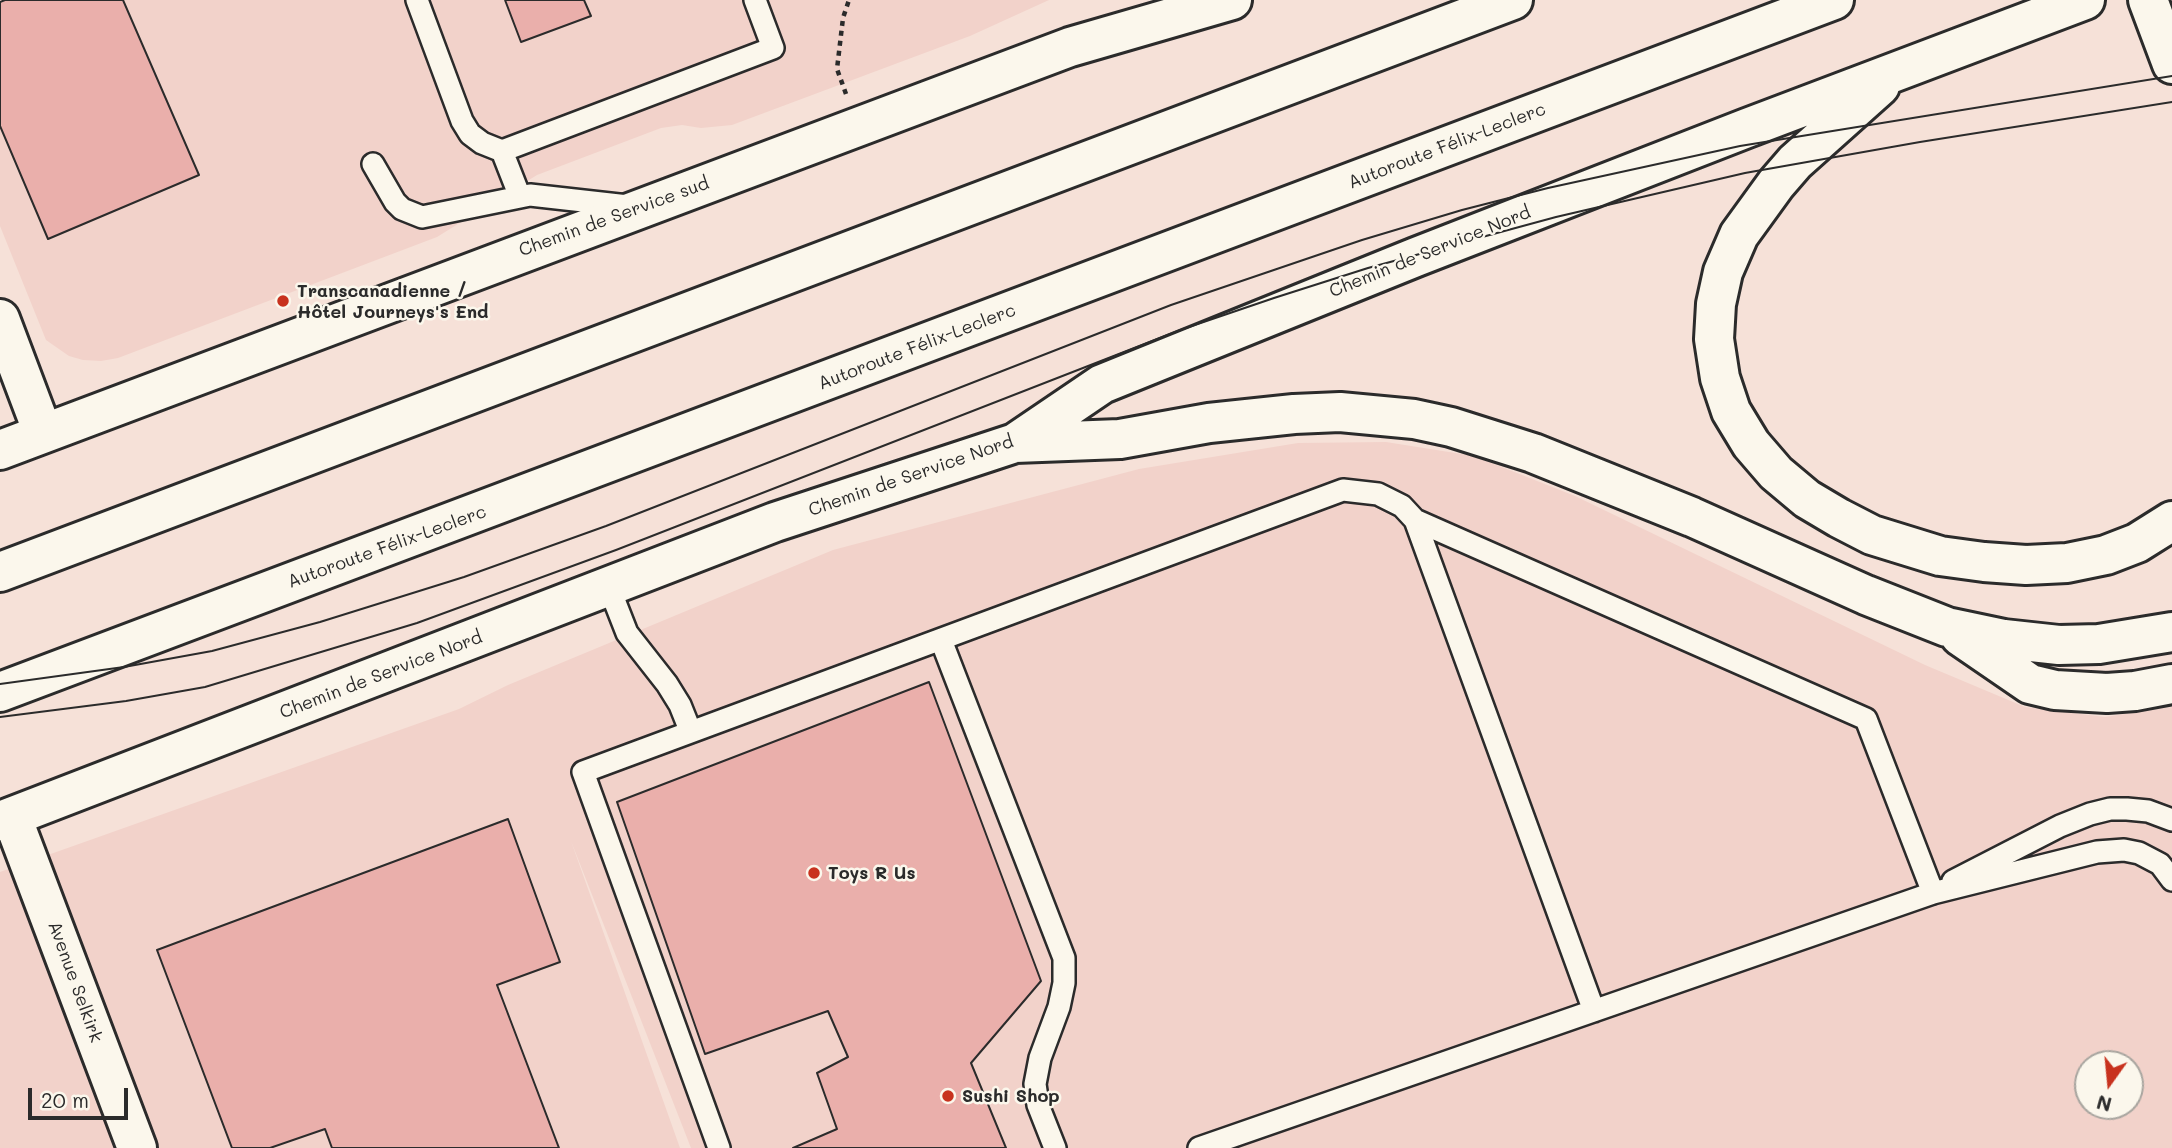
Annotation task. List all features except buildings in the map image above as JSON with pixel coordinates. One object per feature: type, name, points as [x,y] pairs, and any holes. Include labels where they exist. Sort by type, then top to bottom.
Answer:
[{"type":"main road","points":[[1070,47],[1136,0]]},
{"type":"main road","name":"Chemin de Service sud","points":[[0,450],[1070,47],[1232,0]]},
{"type":"main road","points":[[0,572],[1513,0]]},
{"type":"main road","name":"Autoroute Félix-Leclerc","points":[[0,692],[1834,0]]},
{"type":"main road","name":"Chemin de Service Nord","points":[[6,819],[775,522],[1015,443],[1102,384],[1429,252],[2085,0]]},
{"type":"main road","points":[[2148,0],[2172,64]]},
{"type":"main road","points":[[1897,71],[1795,162],[1745,226],[1723,272],[1716,304],[1714,340],[1720,378],[1731,411],[1751,444],[1776,472],[1807,499],[1839,518],[1872,535],[1940,556],[2026,565],[2067,563],[2137,543],[2172,521]]},
{"type":"main road","points":[[0,319],[43,433]]},
{"type":"main road","points":[[1015,443],[1120,439],[1209,423],[1340,412],[1382,415],[1451,426],[1534,453],[1692,517],[1866,595],[1947,627],[2004,639],[2059,645],[2099,644],[2172,632]]},
{"type":"main road","points":[[1947,627],[2030,684],[2055,690],[2107,693],[2172,684]]},
{"type":"main road","name":"Avenue Selkirk","points":[[6,819],[137,1148]]},
{"type":"lane","points":[[417,0],[461,121],[470,134],[482,143],[502,151],[773,48],[755,0]]},
{"type":"lane","points":[[502,151],[520,197]]},
{"type":"lane","points":[[373,164],[395,202],[411,214],[432,216],[530,195],[641,207]]},
{"type":"lane","points":[[719,1148],[583,772],[690,730],[941,640],[1343,490],[1378,494],[1402,506],[1415,520],[1594,1011]]},
{"type":"lane","points":[[1415,520],[1866,719],[1933,893]]},
{"type":"lane","points":[[608,587],[627,633],[667,684],[680,705],[690,730]]},
{"type":"lane","points":[[941,640],[1064,958],[1064,983],[1059,1007],[1040,1058],[1035,1084],[1038,1105],[1055,1148]]},
{"type":"lane","points":[[1933,893],[2060,825],[2090,814],[2127,809],[2148,811],[2172,820]]},
{"type":"lane","points":[[1199,1148],[1933,893],[2097,852],[2124,850],[2139,853],[2160,864],[2172,880]]},
{"type":"path","points":[[844,88],[837,69],[843,18],[849,0]]},
{"type":"shaded area","points":[[0,0],[1049,0],[970,36],[732,125],[701,128],[682,125],[661,128],[537,175],[437,237],[118,358],[101,361],[69,356],[46,340],[0,226]]},
{"type":"shaded area","points":[[1386,442],[1474,456],[1575,496],[1925,665],[2025,707],[2105,717],[2172,707],[2172,1148],[691,1148],[571,841],[680,1148],[0,1148],[0,872],[459,709],[508,685],[833,550],[1139,469],[1298,443]]},
{"type":"tram line","points":[[0,684],[124,667],[212,651],[320,622],[464,577],[606,526],[1171,305],[1362,240],[1462,210],[1548,188],[1740,146],[2172,76]]},
{"type":"tram line","points":[[0,717],[126,701],[205,687],[417,623],[616,550],[1183,329],[1368,268],[1556,217],[1745,173],[2172,102]]},
{"type":"place","name":"Transcanadienne / Hôtel Journeys's End","points":[[283,301]]},
{"type":"place","name":"Toys R Us","points":[[814,873]]},
{"type":"place","name":"Sushi Shop","points":[[948,1096]]}]
